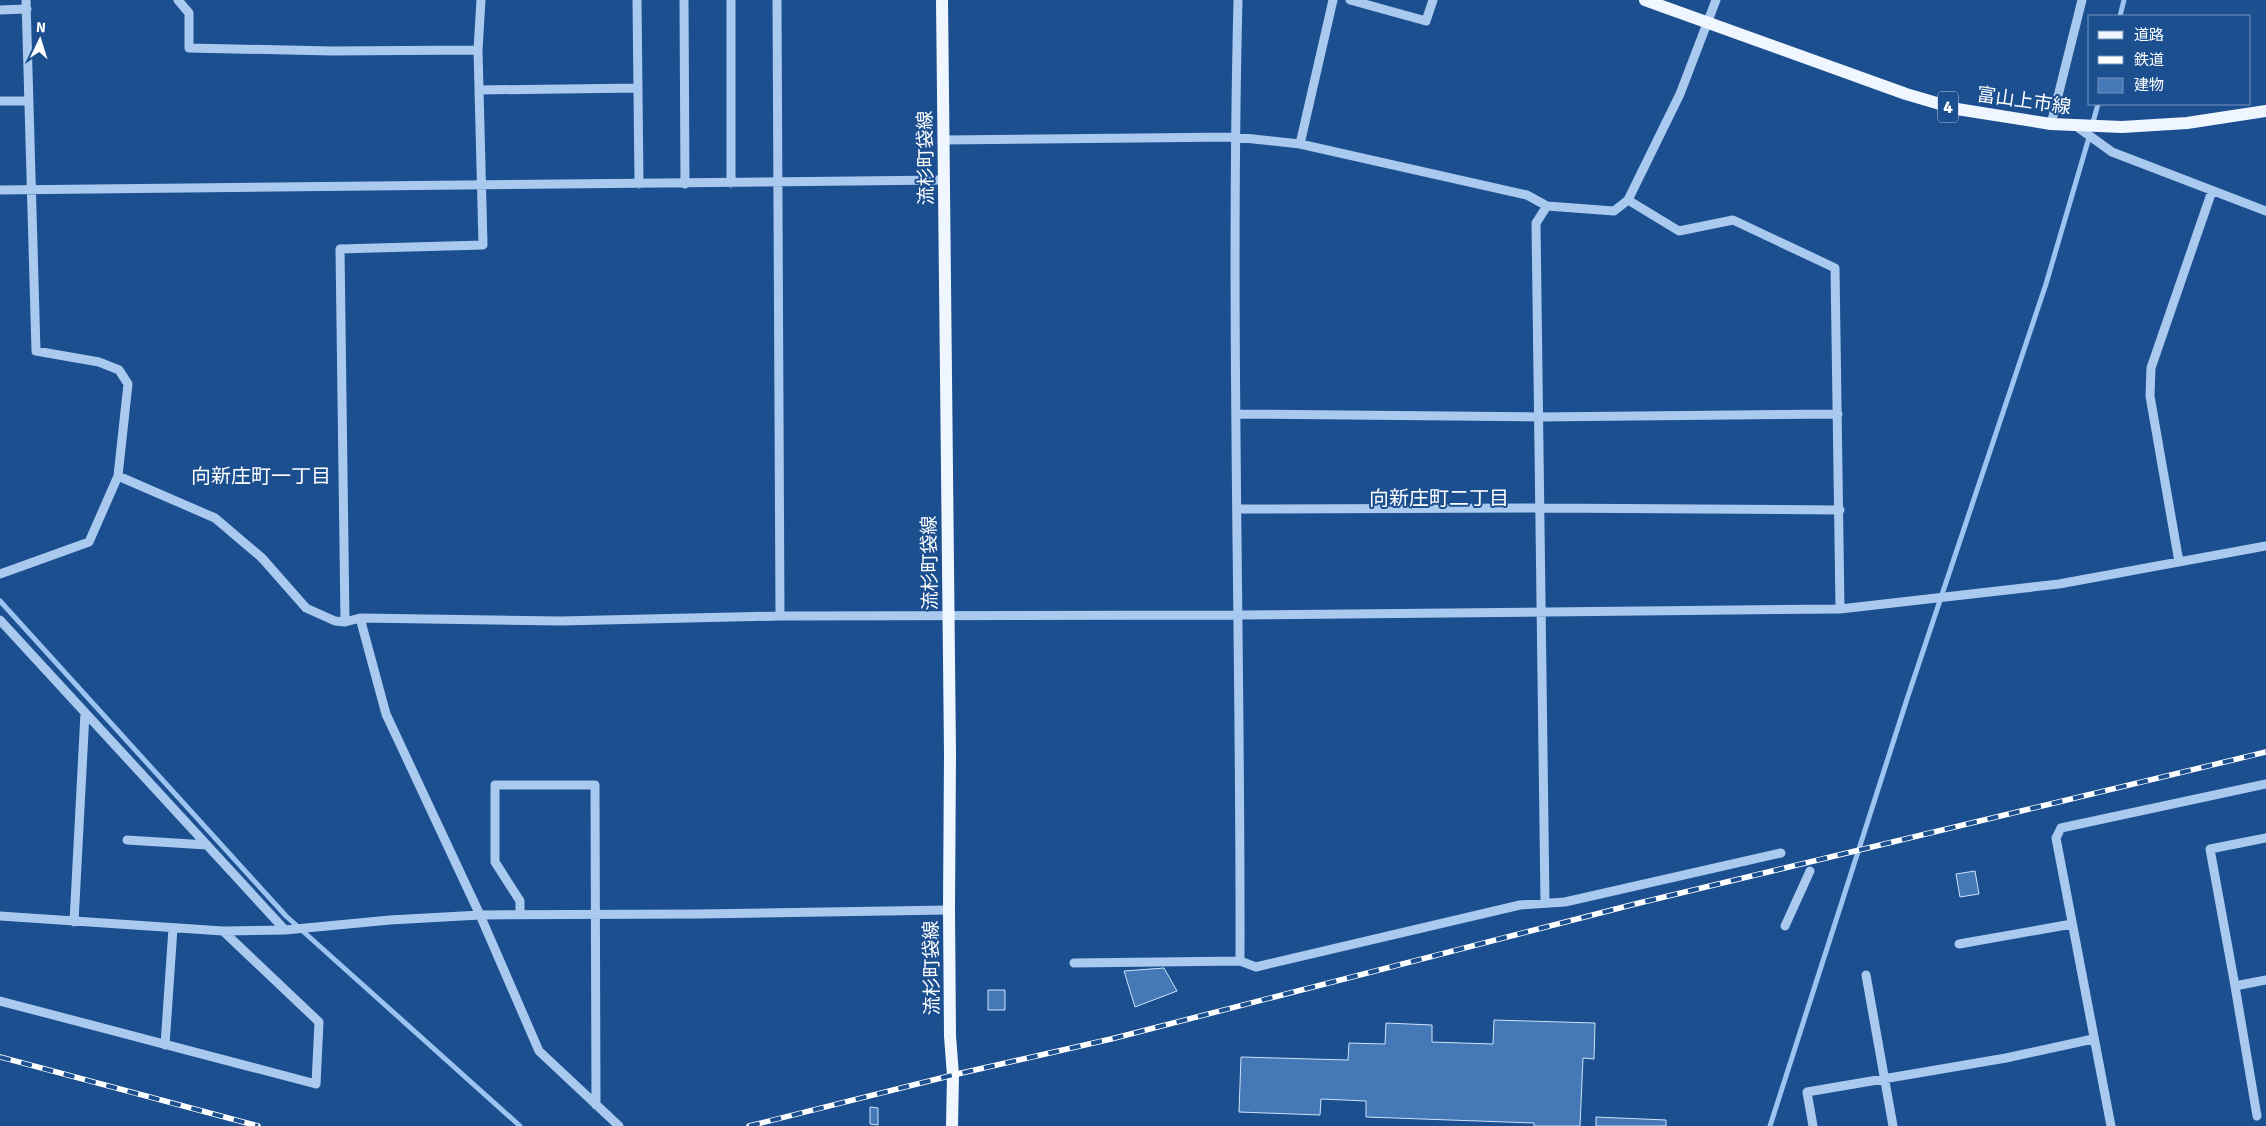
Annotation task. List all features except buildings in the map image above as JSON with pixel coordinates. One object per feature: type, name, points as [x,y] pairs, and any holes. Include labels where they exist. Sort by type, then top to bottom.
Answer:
[{"type":"main road","name":"流杉町袋線","points":[[942,0],[952,1126]]},
{"type":"main road","name":"富山上市線","points":[[1645,0],[1931,102],[1956,109],[2050,124],[2122,127],[2187,123],[2266,111]]},
{"type":"street","points":[[178,0],[189,13],[189,48],[332,51],[478,50]]},
{"type":"street","points":[[345,622],[340,249],[483,245],[478,50],[480,0]]},
{"type":"street","points":[[637,0],[639,184]]},
{"type":"street","points":[[684,0],[685,184]]},
{"type":"street","points":[[731,0],[731,183]]},
{"type":"street","points":[[777,0],[780,616]]},
{"type":"street","points":[[1238,0],[1235,136],[1240,961]]},
{"type":"street","points":[[1300,144],[1333,0]]},
{"type":"street","points":[[1350,0],[1426,21],[1433,0]]},
{"type":"street","points":[[944,140],[1235,136],[1300,144],[1527,195],[1547,206],[1614,211],[1628,200],[1680,94],[1716,0]]},
{"type":"street","points":[[2050,124],[2082,0]]},
{"type":"street","points":[[0,10],[27,4],[36,351],[99,362],[119,370],[128,384],[118,476],[89,542],[0,574]]},
{"type":"street","points":[[479,90],[638,88]]},
{"type":"street","points":[[0,101],[29,101]]},
{"type":"street","points":[[2076,126],[2112,152],[2212,192],[2266,211]]},
{"type":"street","points":[[0,190],[944,180]]},
{"type":"street","points":[[2178,562],[2150,396],[2151,368],[2212,192]]},
{"type":"street","points":[[1628,200],[1679,230],[1733,220],[1835,268],[1840,609]]},
{"type":"street","points":[[1545,903],[1536,224],[1547,206]]},
{"type":"street","points":[[1237,414],[1539,418],[1838,414]]},
{"type":"street","points":[[118,476],[215,518],[262,558],[306,608],[335,621],[345,622],[360,618],[561,621],[780,616],[1239,615],[1840,609],[2059,584],[2266,546]]},
{"type":"street","points":[[1238,510],[1541,508],[1840,510]]},
{"type":"street","points":[[360,618],[386,714],[480,915],[539,1051],[619,1126]]},
{"type":"street","points":[[0,620],[285,930]]},
{"type":"street","points":[[74,922],[85,713]]},
{"type":"street","points":[[520,914],[520,901],[495,862],[495,784],[595,785],[596,1105]]},
{"type":"street","points":[[2110,1126],[2056,838],[2061,828],[2266,784]]},
{"type":"street","points":[[2257,1116],[2210,849],[2266,838]]},
{"type":"street","points":[[127,840],[207,845]]},
{"type":"street","points":[[1074,963],[1240,961],[1256,966],[1520,905],[1565,902],[1781,853]]},
{"type":"street","points":[[1785,926],[1810,871]]},
{"type":"street","points":[[0,916],[224,931],[285,930],[390,920],[480,915],[949,910]]},
{"type":"street","points":[[1959,944],[2072,924]]},
{"type":"street","points":[[165,1045],[173,928]]},
{"type":"street","points":[[0,1001],[316,1084],[319,1022],[224,931]]},
{"type":"street","points":[[1866,975],[1893,1126]]},
{"type":"street","points":[[2234,986],[2266,980]]},
{"type":"street","points":[[1813,1126],[1807,1092],[2006,1058],[2093,1039]]},
{"type":"waterway","points":[[2120,15],[2124,0]]},
{"type":"waterway","points":[[2092,126],[2098,105]]},
{"type":"waterway","points":[[1770,1126],[1908,696],[2046,284],[2090,134]]},
{"type":"waterway","points":[[0,601],[286,916],[520,1126]]},
{"type":"railway","points":[[749,1126],[953,1075],[1111,1039],[1635,904],[2266,752]]},
{"type":"railway","points":[[0,1057],[258,1126]]},
{"type":"district","name":"向新庄町一丁目","points":[[261,476]]},
{"type":"district","name":"向新庄町二丁目","points":[[1439,498]]}]
